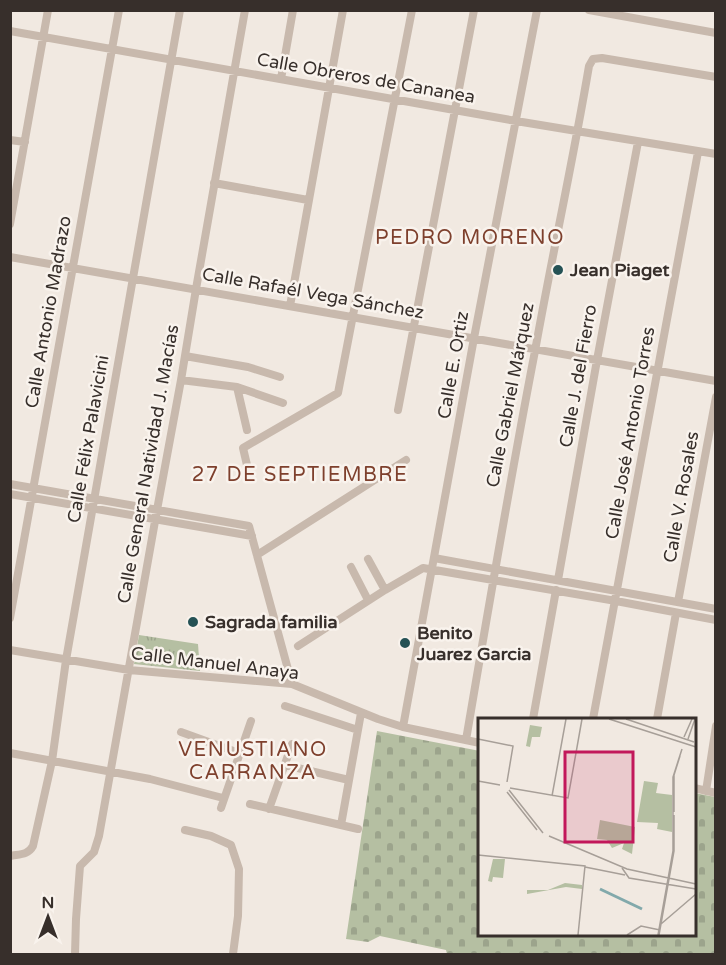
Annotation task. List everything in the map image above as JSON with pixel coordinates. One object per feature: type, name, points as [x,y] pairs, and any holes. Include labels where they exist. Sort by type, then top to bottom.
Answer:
[{"type":"street","points":[[10,225],[48,10]]},
{"type":"street","name":"Calle Antonio Madrazo","points":[[10,618],[119,10]]},
{"type":"street","name":"Calle Félix Palavicini","points":[[10,856],[24,854],[33,846],[52,761],[66,660],[180,10]]},
{"type":"street","name":"Calle General Natividad J. Macías","points":[[75,954],[80,866],[94,852],[99,836],[182,380],[244,10]]},
{"type":"street","points":[[281,79],[293,10]]},
{"type":"street","points":[[290,306],[342,10]]},
{"type":"street","points":[[247,465],[243,448],[339,393],[412,10]]},
{"type":"street","points":[[398,410],[474,10]]},
{"type":"street","name":"Calle E. Ortiz","points":[[403,726],[537,10]]},
{"type":"street","points":[[589,10],[716,33]]},
{"type":"street","name":"Calle Obreros de Cananea","points":[[10,31],[578,132],[716,154]]},
{"type":"street","name":"Calle Gabriel Márquez","points":[[466,740],[493,579],[589,66],[593,59],[602,58],[716,77]]},
{"type":"street","points":[[10,140],[25,142]]},
{"type":"street","name":"Calle J. del Fierro","points":[[558,580],[638,142]]},
{"type":"street","name":"Calle José Antonio Torres","points":[[593,718],[698,152]]},
{"type":"street","points":[[214,183],[308,200]]},
{"type":"street","name":"Calle Rafaél Vega Sánchez","points":[[10,257],[716,381]]},
{"type":"street","points":[[185,356],[248,367],[280,377]]},
{"type":"street","points":[[182,380],[237,387],[283,403]]},
{"type":"street","points":[[237,387],[247,430]]},
{"type":"street","name":"Calle V. Rosales","points":[[678,602],[716,398]]},
{"type":"street","points":[[257,555],[406,460]]},
{"type":"street","points":[[10,484],[94,499],[252,536]]},
{"type":"street","points":[[10,494],[92,509],[249,526],[292,684]]},
{"type":"street","points":[[434,558],[716,609]]},
{"type":"street","points":[[368,559],[385,590]]},
{"type":"street","points":[[351,567],[368,600]]},
{"type":"street","points":[[298,646],[368,600],[423,568],[716,620]]},
{"type":"street","points":[[532,718],[556,590]]},
{"type":"street","points":[[657,718],[676,613]]},
{"type":"street","name":"Calle Manuel Anaya","points":[[10,650],[129,670],[292,684],[378,719],[478,743]]},
{"type":"street","points":[[285,706],[358,730]]},
{"type":"street","points":[[341,825],[361,712]]},
{"type":"street","points":[[221,808],[251,721]]},
{"type":"street","points":[[706,791],[716,726]]},
{"type":"street","points":[[181,732],[239,753]]},
{"type":"street","points":[[269,808],[292,744]]},
{"type":"street","points":[[10,753],[150,779],[223,798]]},
{"type":"street","points":[[285,765],[349,780]]},
{"type":"street","points":[[696,788],[716,793]]},
{"type":"street","points":[[250,804],[358,829]]},
{"type":"street","points":[[185,830],[211,836],[231,845],[239,869],[238,916],[233,954]]},
{"type":"green space","points":[[139,635],[198,644],[200,671],[134,664]]},
{"type":"green space","points":[[377,731],[478,751],[478,935],[696,935],[696,793],[715,797],[715,954],[447,954],[446,950],[380,936],[368,942],[346,939]]},
{"type":"place","name":"Jean Piaget","points":[[558,270]]},
{"type":"place","name":"Sagrada familia","points":[[193,622]]},
{"type":"place","name":"Benito Juarez Garcia","points":[[405,643]]},
{"type":"district","name":"PEDRO MORENO","points":[[470,237]]},
{"type":"district","name":"27 DE SEPTIEMBRE","points":[[300,474]]},
{"type":"district","name":"VENUSTIANO CARRANZA","points":[[253,760]]}]
